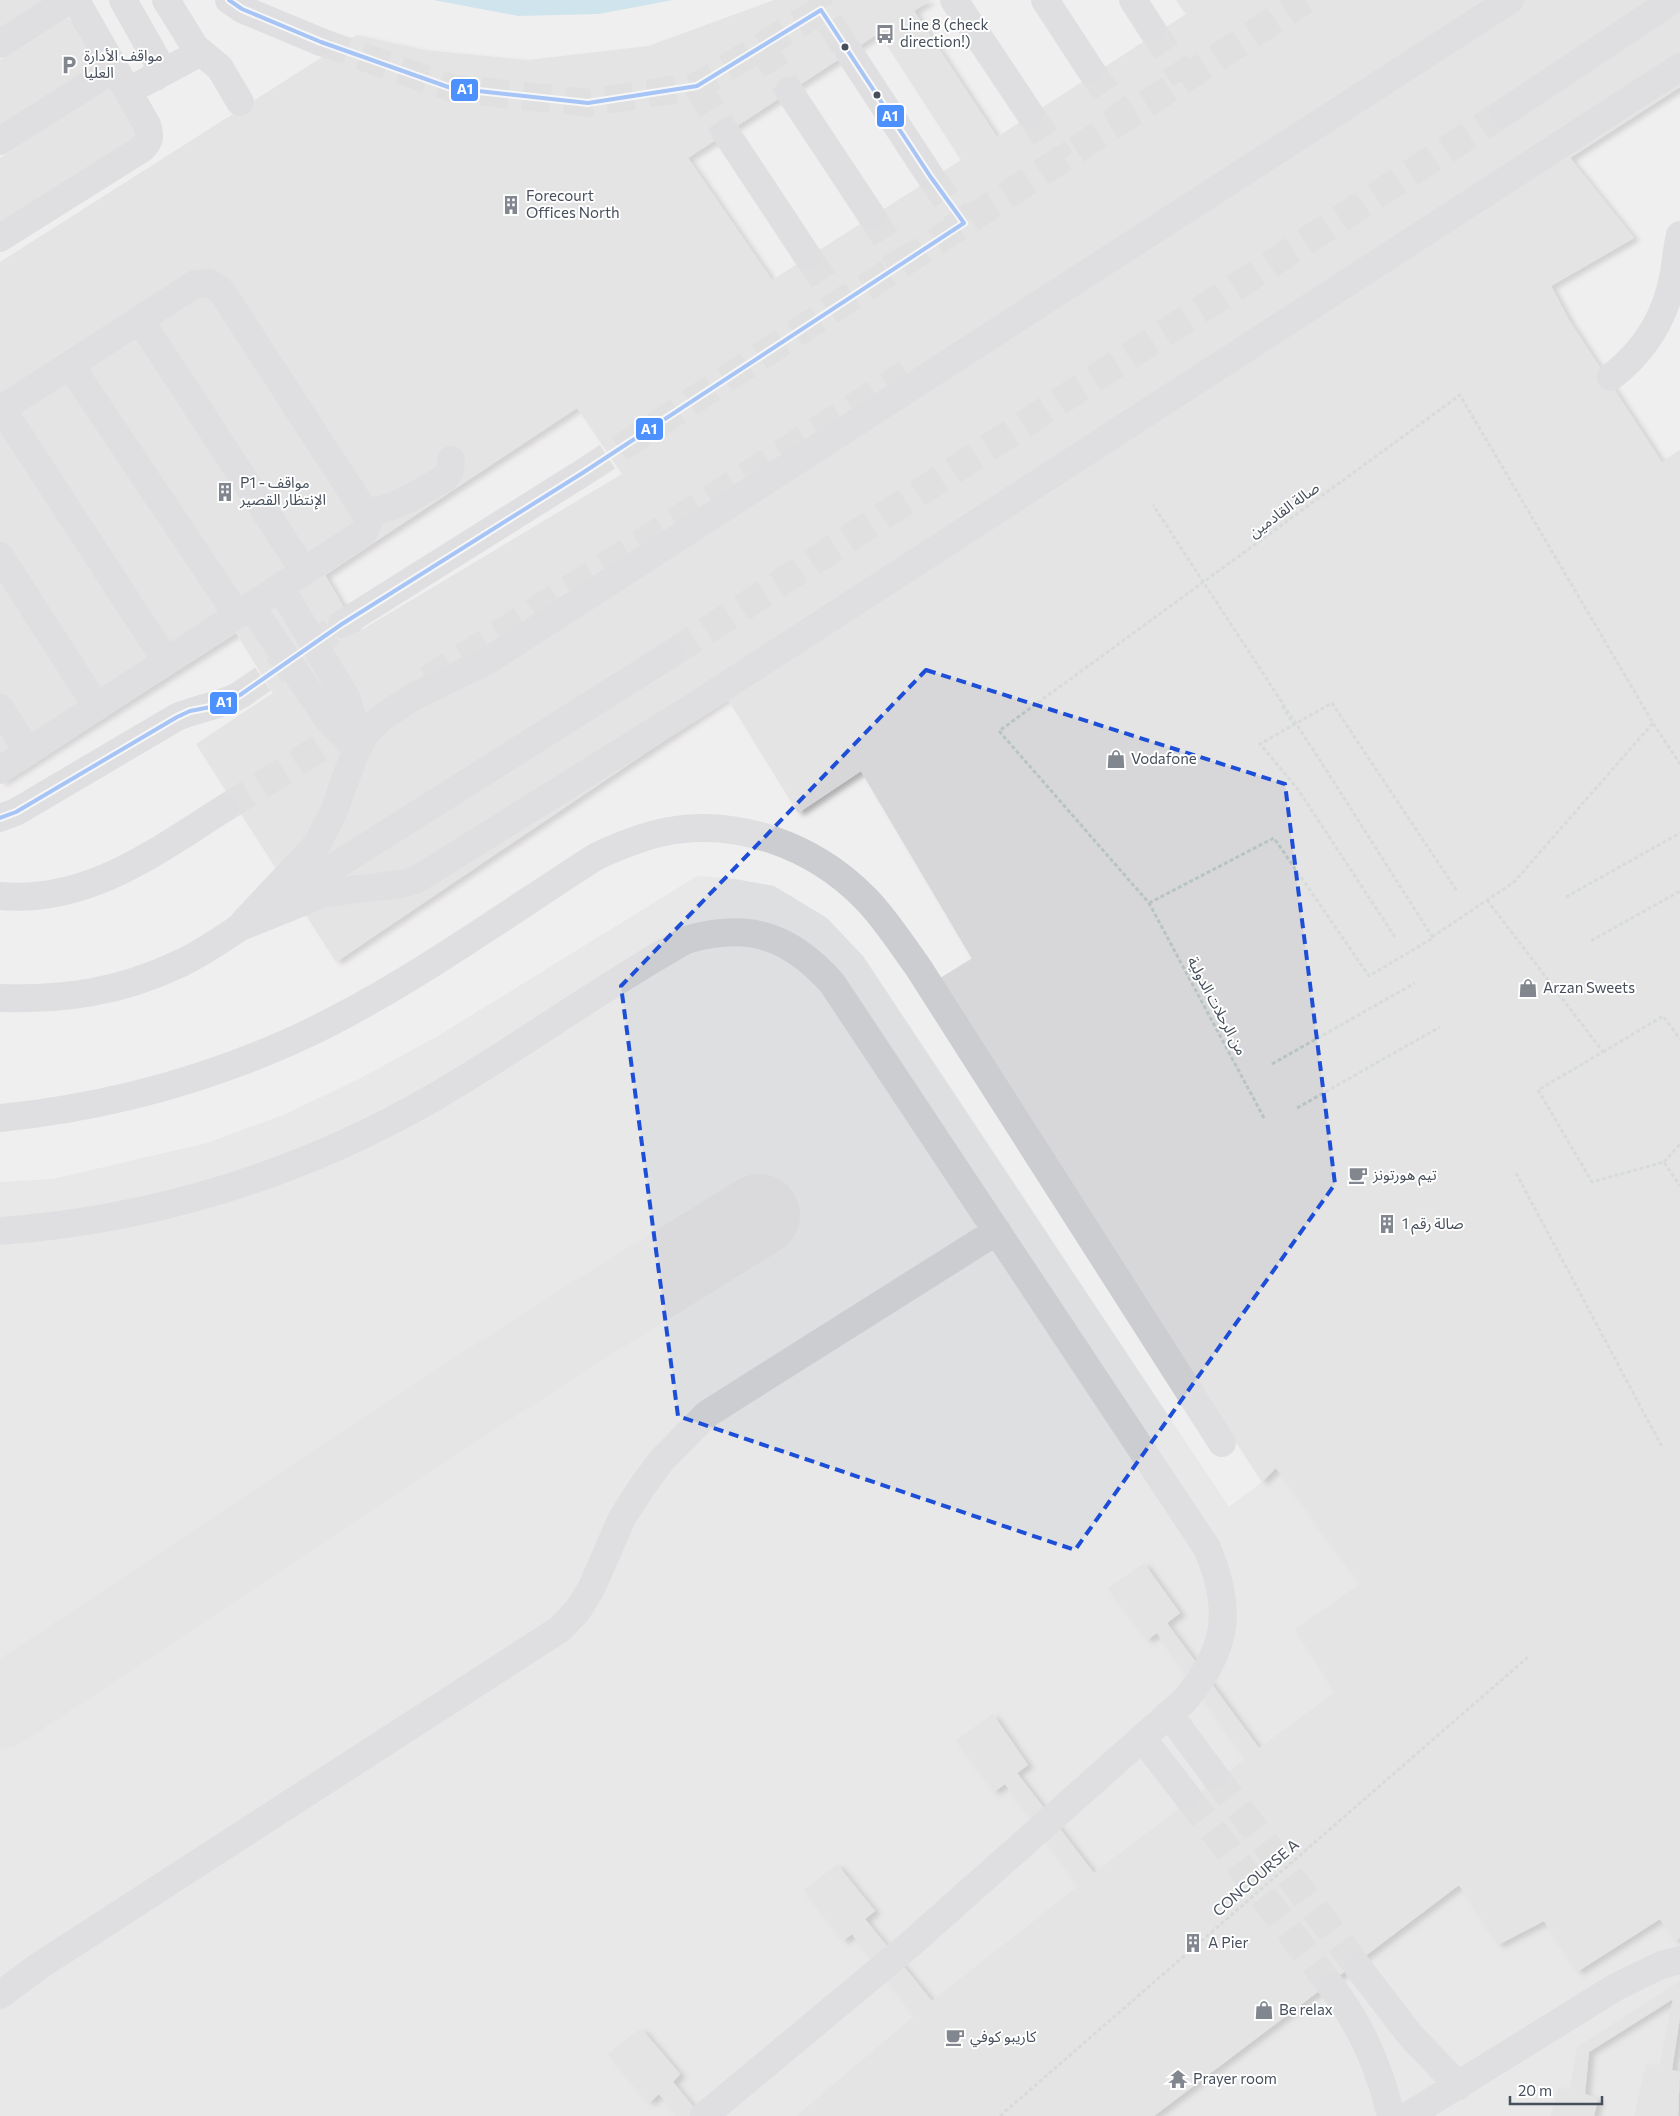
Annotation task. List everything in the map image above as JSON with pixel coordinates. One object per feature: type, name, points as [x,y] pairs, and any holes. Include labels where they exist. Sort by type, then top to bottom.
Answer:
[{"type":"street","points":[[123,0],[158,62],[220,68],[240,102]]},
{"type":"street","points":[[141,0],[177,63]]},
{"type":"street","points":[[166,0],[177,63]]},
{"type":"street","points":[[229,0],[242,9],[321,42]]},
{"type":"street","points":[[954,0],[1030,114]]},
{"type":"street","points":[[1045,0],[1090,68]]},
{"type":"street","points":[[1133,0],[1151,28]]},
{"type":"street","points":[[238,928],[317,844],[334,811],[360,743],[373,726],[392,711],[428,690],[487,661],[1510,0]]},
{"type":"street","points":[[1503,113],[1673,0]]},
{"type":"street","points":[[0,44],[64,3],[75,3],[82,10],[149,130],[148,142],[144,146],[0,238]]},
{"type":"street","points":[[849,52],[930,176]]},
{"type":"street","points":[[0,141],[122,80],[177,63]]},
{"type":"street","points":[[238,928],[324,893],[401,884],[416,880],[696,705],[1680,66]]},
{"type":"street","points":[[789,91],[871,215]]},
{"type":"street","points":[[726,133],[808,257]]},
{"type":"street","points":[[1611,377],[1629,363],[1650,338],[1665,308],[1680,235]]},
{"type":"street","points":[[0,770],[364,532],[368,523],[365,512],[222,292],[210,283],[195,284],[1,409],[166,661]]},
{"type":"street","points":[[140,320],[304,571]]},
{"type":"street","points":[[70,364],[244,611],[327,718],[340,732],[360,743]]},
{"type":"street","points":[[365,512],[384,509],[397,504],[445,478],[450,471],[451,460]]},
{"type":"street","points":[[342,624],[584,472]]},
{"type":"street","points":[[0,556],[97,707]]},
{"type":"street","points":[[280,587],[347,699],[360,743]]},
{"type":"street","points":[[0,998],[42,1000],[71,996],[136,982],[180,964],[671,654]]},
{"type":"street","points":[[0,818],[16,812],[178,717],[197,709],[216,706],[240,695]]},
{"type":"street","points":[[0,708],[28,752]]},
{"type":"street","points":[[0,896],[17,898],[60,894],[101,882],[132,866],[226,808]]},
{"type":"street","points":[[0,1118],[58,1112],[135,1096],[242,1061],[288,1042],[365,1003],[597,856],[630,841],[666,832],[702,828],[738,831],[774,840],[808,854],[838,873],[866,898],[889,927],[918,967],[1222,1443]]},
{"type":"street","points":[[0,1231],[106,1218],[155,1208],[203,1196],[298,1164],[352,1141],[431,1099],[686,940],[712,933],[739,931],[766,936],[791,947],[814,962],[832,983],[1207,1548],[1218,1574],[1223,1600],[1222,1628],[1215,1654],[1203,1679],[1185,1700],[907,1947],[704,2116]]},
{"type":"street","points":[[0,1996],[39,1966],[560,1629],[578,1610],[592,1587],[622,1518],[642,1487],[661,1460],[707,1414],[997,1232]]},
{"type":"street","points":[[1169,1714],[1214,1775]]},
{"type":"street","points":[[1143,1738],[1187,1796]]},
{"type":"street","points":[[1408,2116],[1459,2086],[1616,1986],[1680,1960]]},
{"type":"street","points":[[1358,1967],[1410,2035],[1459,2086]]},
{"type":"street","points":[[1331,1986],[1357,2024],[1373,2057],[1385,2090],[1390,2116]]},
{"type":"path","name":"صالة القادمين","points":[[1149,904],[999,731],[1460,395],[1653,723]]},
{"type":"path","points":[[1153,505],[1323,765],[1432,937]]},
{"type":"path","points":[[1205,581],[1294,725]]},
{"type":"path","points":[[1395,937],[1297,788],[1260,744],[1332,704],[1457,891]]},
{"type":"path","points":[[1149,904],[1274,838],[1369,976],[1432,937],[1514,882],[1653,723],[1680,764]]},
{"type":"path","points":[[1566,897],[1680,833]]},
{"type":"path","points":[[1591,941],[1680,891]]},
{"type":"path","points":[[1487,900],[1603,1052]]},
{"type":"path","name":"من الرحلات الدولية","points":[[1149,904],[1264,1118]]},
{"type":"path","points":[[1272,1064],[1415,983]]},
{"type":"path","points":[[1680,1039],[1663,1016],[1538,1090],[1592,1182],[1664,1162],[1680,1144]]},
{"type":"path","points":[[1297,1108],[1440,1027]]},
{"type":"path","points":[[1664,1162],[1680,1186]]},
{"type":"path","points":[[1516,1173],[1662,1447]]},
{"type":"path","name":"CONCOURSE A","points":[[1000,2116],[1528,1657]]},
{"type":"highlighted area","points":[[926,670],[1285,784],[1335,1184],[1075,1550],[678,1416],[621,986]]},
{"type":"shaded area","points":[[1569,320],[1662,461],[1680,450],[1680,2116],[0,2116],[0,1182],[53,1179],[207,1143],[283,1115],[359,1079],[438,1036],[697,876],[735,879],[774,886],[827,918],[863,956],[1229,1507],[1262,1482],[937,980],[972,958],[861,771]]},
{"type":"water","points":[[433,0],[673,0],[599,14],[518,16]]},
{"type":"building","points":[[0,0],[48,0],[0,32]]},
{"type":"building","name":"صالة رقم 1","points":[[774,0],[931,0],[914,11],[997,137],[1186,14],[1176,0],[1680,0],[1680,87],[1570,158],[1634,238],[1551,286],[1569,320],[1662,462],[1680,450],[1680,1938],[1675,1941],[1660,1919],[1577,1972],[1544,1921],[1498,1945],[1459,1885],[1154,2116],[796,2116],[914,2016],[852,1934],[843,1941],[804,1890],[837,1864],[875,1911],[865,1919],[932,2001],[1078,1886],[1005,1784],[994,1792],[956,1740],[993,1714],[1028,1765],[1017,1773],[1094,1873],[1245,1759],[1157,1633],[1147,1640],[1108,1588],[1144,1563],[1180,1613],[1167,1623],[1259,1748],[1335,1692],[1295,1629],[1360,1584],[1276,1468],[1262,1482],[937,980],[972,959],[861,771],[798,813],[727,698],[336,962],[196,744],[273,693],[236,633],[0,784],[0,262],[357,35],[424,50],[528,60],[648,46]],"holes":[[[879,33],[961,160],[772,280],[688,158]],[[577,408],[622,474],[358,632],[325,575]]]},
{"type":"building","points":[[67,16],[98,65],[0,129],[0,60]]},
{"type":"building","points":[[111,85],[143,134],[0,227],[0,158]]},
{"type":"building","points":[[1680,1981],[1680,2017],[1672,2070],[1680,2072],[1678,2116],[1634,2116],[1646,2064],[1659,2067],[1673,1999],[1589,2052],[1585,2094],[1598,2099],[1594,2116],[1551,2116],[1558,2088],[1570,2091],[1577,2047]]},
{"type":"building","points":[[641,2028],[680,2074],[673,2082],[701,2116],[677,2116],[659,2094],[649,2103],[608,2054]]},
{"type":"taxiway","points":[[0,1708],[408,1437],[581,1325],[759,1215]]},
{"type":"tunnel","points":[[584,472],[1305,0]]},
{"type":"tunnel","points":[[321,42],[451,88],[588,103],[697,86],[821,10],[849,52]]},
{"type":"tunnel","points":[[1151,28],[1185,79]]},
{"type":"tunnel","points":[[762,46],[789,91]]},
{"type":"tunnel","points":[[1090,69],[1124,118]]},
{"type":"tunnel","points":[[697,86],[726,133]]},
{"type":"tunnel","points":[[671,654],[1503,113]]},
{"type":"tunnel","points":[[1030,114],[1061,160]]},
{"type":"tunnel","points":[[930,176],[964,223]]},
{"type":"tunnel","points":[[871,215],[901,263]]},
{"type":"tunnel","points":[[808,257],[840,304]]},
{"type":"tunnel","points":[[427,680],[907,373]]},
{"type":"tunnel","points":[[240,695],[342,624]]},
{"type":"tunnel","points":[[225,808],[361,722]]},
{"type":"tunnel","points":[[1214,1775],[1358,1967]]},
{"type":"tunnel","points":[[1187,1796],[1331,1986]]},
{"type":"transit line","name":"A1","points":[[0,818],[16,812],[177,717],[190,711],[216,706],[240,695],[342,624],[584,472],[964,223],[930,176],[821,10],[697,86],[588,103],[451,88],[321,42],[242,9],[229,0]]},
{"type":"place","name":"Line 8 (check direction!)","points":[[885,34]]},
{"type":"place","name":"مواقف الأدارة العليا","points":[[69,65]]},
{"type":"place","name":"Forecourt Offices North","points":[[511,205]]},
{"type":"place","name":"P1 - مواقف الإنتظار القصير","points":[[225,492]]},
{"type":"place","name":"Vodafone","points":[[1116,759]]},
{"type":"place","name":"Arzan Sweets","points":[[1528,988]]},
{"type":"place","name":"تيم هورتونز","points":[[1358,1175]]},
{"type":"place","name":"صالة رقم 1","points":[[1387,1224]]},
{"type":"place","name":"A Pier","points":[[1193,1943]]},
{"type":"place","name":"Be relax","points":[[1264,2010]]},
{"type":"place","name":"كاريبو كوفي","points":[[955,2037]]},
{"type":"place","name":"Prayer room","points":[[1178,2079]]}]
